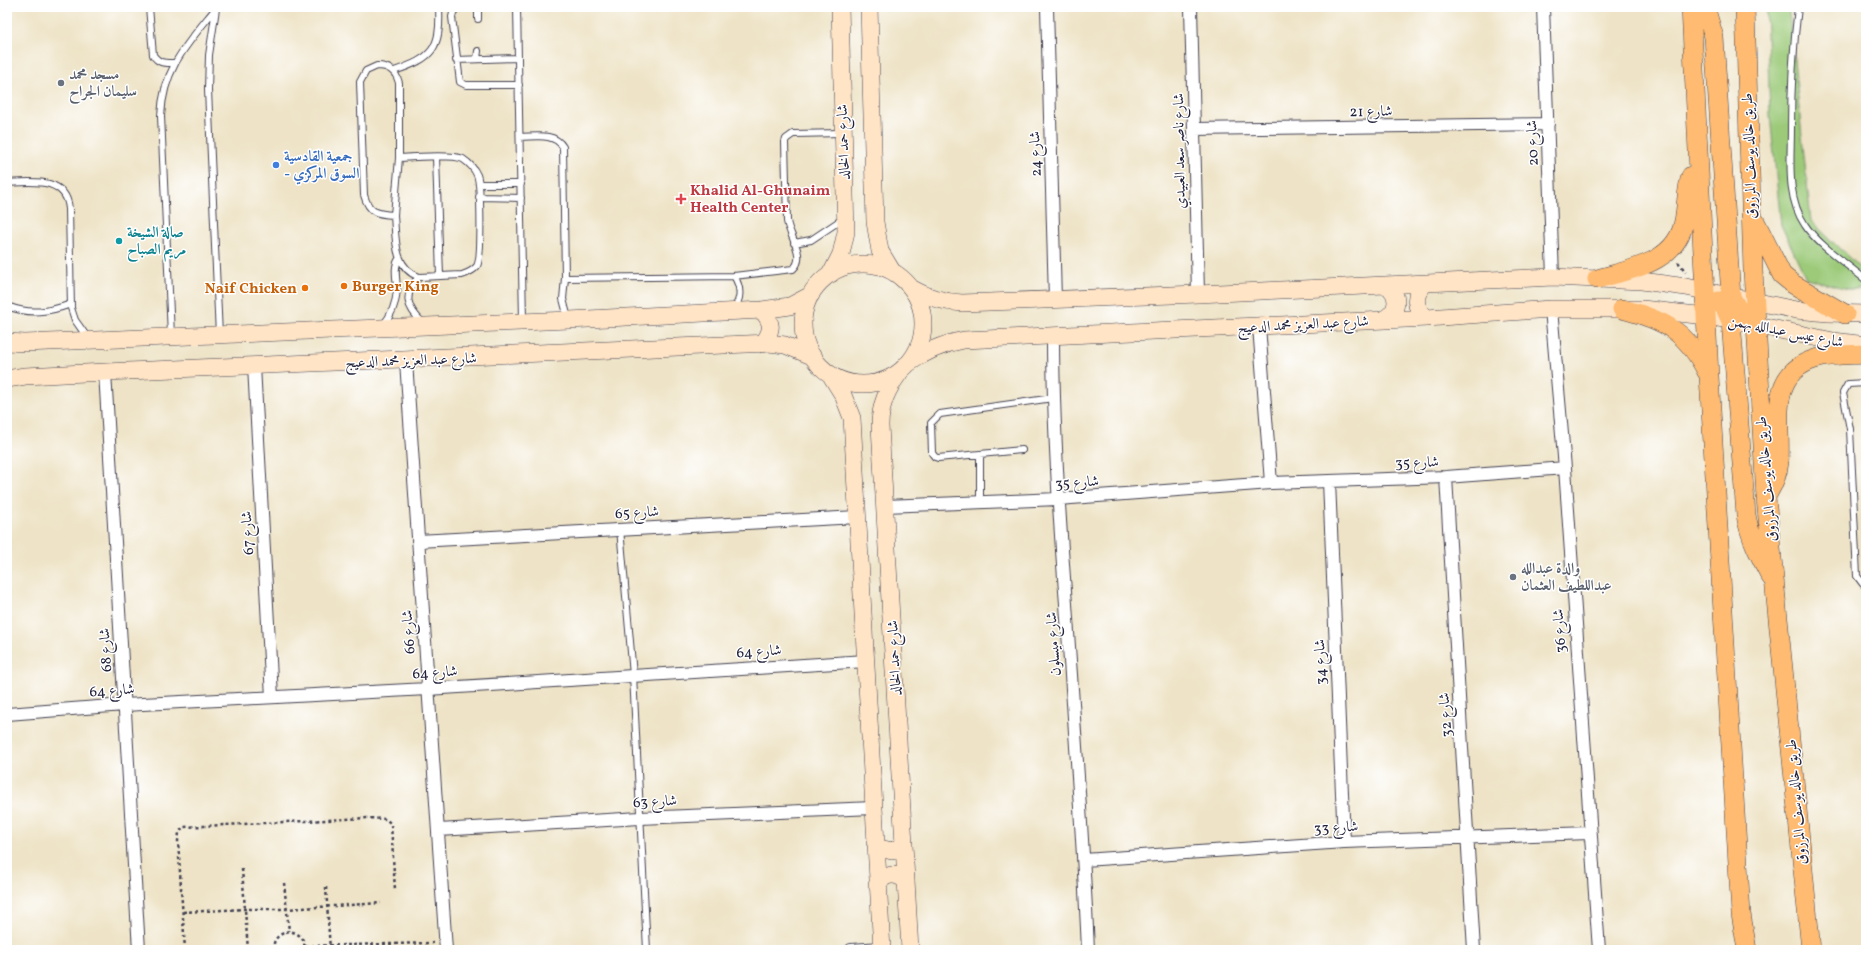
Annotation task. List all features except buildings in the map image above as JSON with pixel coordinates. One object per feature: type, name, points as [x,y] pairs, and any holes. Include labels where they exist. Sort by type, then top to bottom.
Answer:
[{"type":"main road","points":[[1691,7],[1709,376],[1741,914],[1747,950]]},
{"type":"main road","points":[[1705,7],[1714,37],[1731,297],[1740,314],[1756,324]]},
{"type":"main road","name":"طريق خالد يوسف المرزوق","points":[[1745,7],[1754,302],[1766,498],[1776,585],[1810,950]]},
{"type":"main road","points":[[1598,279],[1648,264],[1657,260],[1672,247],[1682,231],[1690,179],[1698,162]]},
{"type":"main road","points":[[1751,214],[1782,275],[1793,284],[1845,314]]},
{"type":"main road","points":[[1705,292],[1721,303],[1731,321],[1747,520],[1755,547],[1776,585]]},
{"type":"main road","points":[[1622,309],[1650,316],[1674,331],[1695,351],[1709,376]]},
{"type":"main road","points":[[1766,498],[1776,476],[1779,464],[1778,406],[1780,396],[1789,377],[1804,363],[1823,356],[1866,354]]},
{"type":"main road","points":[[1806,906],[1819,950]]},
{"type":"main road","points":[[1737,950],[1741,914]]},
{"type":"street","name":"شارع حمد الخالد","points":[[831,274],[838,261],[845,240],[840,7]]},
{"type":"street","name":"شارع حمد الخالد","points":[[869,7],[875,222],[880,251],[892,271]]},
{"type":"street","name":"شارع 24","points":[[1047,7],[1055,300]]},
{"type":"street","name":"شارع ناصر سعد العبيدي","points":[[1191,7],[1198,294]]},
{"type":"street","name":"شارع 20","points":[[1543,7],[1553,278]]},
{"type":"street","name":"شارع 21","points":[[1194,129],[1548,124]]},
{"type":"street","points":[[912,288],[921,307],[923,328],[918,348],[903,368],[881,381],[860,384],[849,382],[830,374],[814,357],[806,343],[803,327],[805,310],[811,295],[819,283],[831,274],[848,266],[866,264],[875,265],[892,271],[900,276],[912,288],[932,299],[953,303],[1055,300],[1553,278],[1642,281],[1705,292]]},
{"type":"street","points":[[1426,284],[1417,294],[1416,301],[1421,314],[1427,318]]},
{"type":"street","points":[[1382,320],[1394,311],[1396,304],[1396,297],[1393,290],[1387,285]]},
{"type":"street","name":"شارع عيس عبدالله بهمن","points":[[1705,292],[1807,312],[1866,314]]},
{"type":"street","points":[[7,342],[172,337],[762,310],[790,306],[811,295]]},
{"type":"street","name":"شارع عبد العزيز محمد الدعيج","points":[[903,368],[928,351],[952,342],[1052,335],[1427,318],[1551,309],[1662,310],[1706,316]]},
{"type":"street","name":"شارع 36","points":[[1551,309],[1565,468],[1589,832],[1599,950]]},
{"type":"street","points":[[762,310],[770,320],[770,334],[763,344]]},
{"type":"street","name":"شارع عيس عبدالله بهمن","points":[[1706,316],[1756,324],[1833,341],[1866,345]]},
{"type":"street","points":[[1259,326],[1271,483]]},
{"type":"street","name":"شارع ميسلون","points":[[1052,335],[1053,398],[1058,499],[1084,860],[1088,950]]},
{"type":"street","name":"شارع عبد العزيز محمد الدعيج","points":[[7,379],[24,376],[105,372],[406,361],[763,344],[785,345],[814,357]]},
{"type":"street","name":"شارع 66","points":[[406,361],[427,689],[439,830],[446,946]]},
{"type":"street","name":"شارع 67","points":[[254,366],[272,697]]},
{"type":"street","name":"شارع حمد الخالد","points":[[903,368],[886,393],[880,410],[880,426],[910,950]]},
{"type":"street","name":"شارع 68","points":[[105,372],[139,950]]},
{"type":"street","name":"شارع حمد الخالد","points":[[830,374],[843,395],[852,418],[877,885],[882,949]]},
{"type":"street","name":"شارع 35","points":[[885,506],[1058,499],[1271,483],[1446,477],[1565,468]]},
{"type":"street","name":"شارع 32","points":[[1446,477],[1474,950]]},
{"type":"street","name":"شارع 34","points":[[1329,481],[1344,842]]},
{"type":"street","name":"شارع 65","points":[[418,541],[857,517]]},
{"type":"street","name":"شارع 64","points":[[7,714],[124,705],[427,689],[866,661]]},
{"type":"street","name":"شارع 63","points":[[439,830],[640,818],[873,808]]},
{"type":"street","name":"شارع 33","points":[[1084,860],[1344,842],[1589,832]]},
{"type":"street","points":[[875,842],[879,848],[892,852],[904,845]]},
{"type":"street","points":[[877,885],[881,879],[887,875],[894,874],[906,881]]},
{"type":"street","points":[[851,950],[882,949]]},
{"type":"lane","points":[[149,7],[153,55],[162,63],[175,63]]},
{"type":"lane","points":[[172,337],[161,116],[162,99],[165,86],[175,63],[216,7]]},
{"type":"lane","points":[[216,7],[209,55],[208,90],[219,335]]},
{"type":"lane","points":[[394,71],[416,64],[435,46],[440,28],[438,7]]},
{"type":"lane","points":[[458,7],[453,13],[452,18],[458,79],[462,84],[519,85]]},
{"type":"lane","points":[[478,7],[478,19]]},
{"type":"lane","points":[[517,7],[524,322]]},
{"type":"lane","points":[[1798,7],[1791,72],[1790,175],[1793,196],[1800,216],[1811,234],[1866,280]]},
{"type":"lane","points":[[478,51],[478,59]]},
{"type":"lane","points":[[456,60],[518,58]]},
{"type":"lane","points":[[394,215],[381,214],[373,211],[366,204],[364,194],[360,82],[362,76],[371,67],[383,66],[394,71],[398,77],[399,83],[399,158],[394,215],[399,259],[407,270],[419,277],[468,273],[477,265],[480,253],[479,184],[474,169],[466,161],[457,157],[399,158]]},
{"type":"lane","points":[[565,278],[734,276],[793,269],[797,266],[799,257],[789,233],[787,221],[784,146],[786,139],[793,134],[843,133]]},
{"type":"lane","points":[[520,137],[550,137],[560,142],[563,147],[565,278],[563,299],[569,320]]},
{"type":"lane","points":[[436,157],[440,276]]},
{"type":"lane","points":[[7,183],[48,183],[56,187],[66,196],[69,209],[71,304],[75,320],[89,340]]},
{"type":"lane","points":[[479,184],[521,184]]},
{"type":"lane","points":[[479,197],[521,198]]},
{"type":"lane","points":[[794,243],[811,240],[845,217]]},
{"type":"lane","points":[[381,328],[394,306],[397,290],[396,264],[399,259]]},
{"type":"lane","points":[[732,311],[736,306],[740,294],[738,281],[734,276]]},
{"type":"lane","points":[[419,277],[409,290],[409,306],[412,314],[425,326]]},
{"type":"lane","points":[[7,306],[25,312],[34,312],[55,309],[71,304]]},
{"type":"lane","points":[[1866,383],[1848,384],[1843,393],[1850,429],[1857,576],[1863,584],[1866,584]]},
{"type":"lane","points":[[1022,450],[938,458],[932,453],[931,423],[940,414],[1053,398]]},
{"type":"lane","points":[[980,454],[980,502]]},
{"type":"lane","points":[[620,529],[632,675],[646,950]]},
{"type":"path","points":[[185,950],[178,841],[179,834],[183,827],[368,818],[386,819],[391,824],[395,890]]},
{"type":"path","points":[[242,869],[248,949]]},
{"type":"path","points":[[284,883],[289,931]]},
{"type":"path","points":[[326,886],[330,950]]},
{"type":"path","points":[[183,912],[245,909],[287,909],[382,903]]},
{"type":"path","points":[[225,950],[273,948],[278,936],[289,931],[300,936],[305,946],[304,950]]},
{"type":"path","points":[[305,946],[446,946]]},
{"type":"green space","points":[[1766,7],[1790,7],[1789,13],[1811,221],[1866,274],[1866,289],[1848,289],[1806,278],[1781,225],[1770,115]]},
{"type":"place","name":"مسجد محمد سليمان الجراح","points":[[61,83]]},
{"type":"place","name":"جمعية القادسية - السوق المركزي","points":[[276,165]]},
{"type":"place","name":"Khalid Al-Ghunaim Health Center","points":[[681,199]]},
{"type":"place","name":"صالة الشيخة مريم الصباح","points":[[119,241]]},
{"type":"place","name":"Burger King","points":[[344,286]]},
{"type":"place","name":"Naif Chicken","points":[[305,288]]},
{"type":"place","name":"والدة عبدالله عبداللطيف العثمان","points":[[1513,577]]}]
